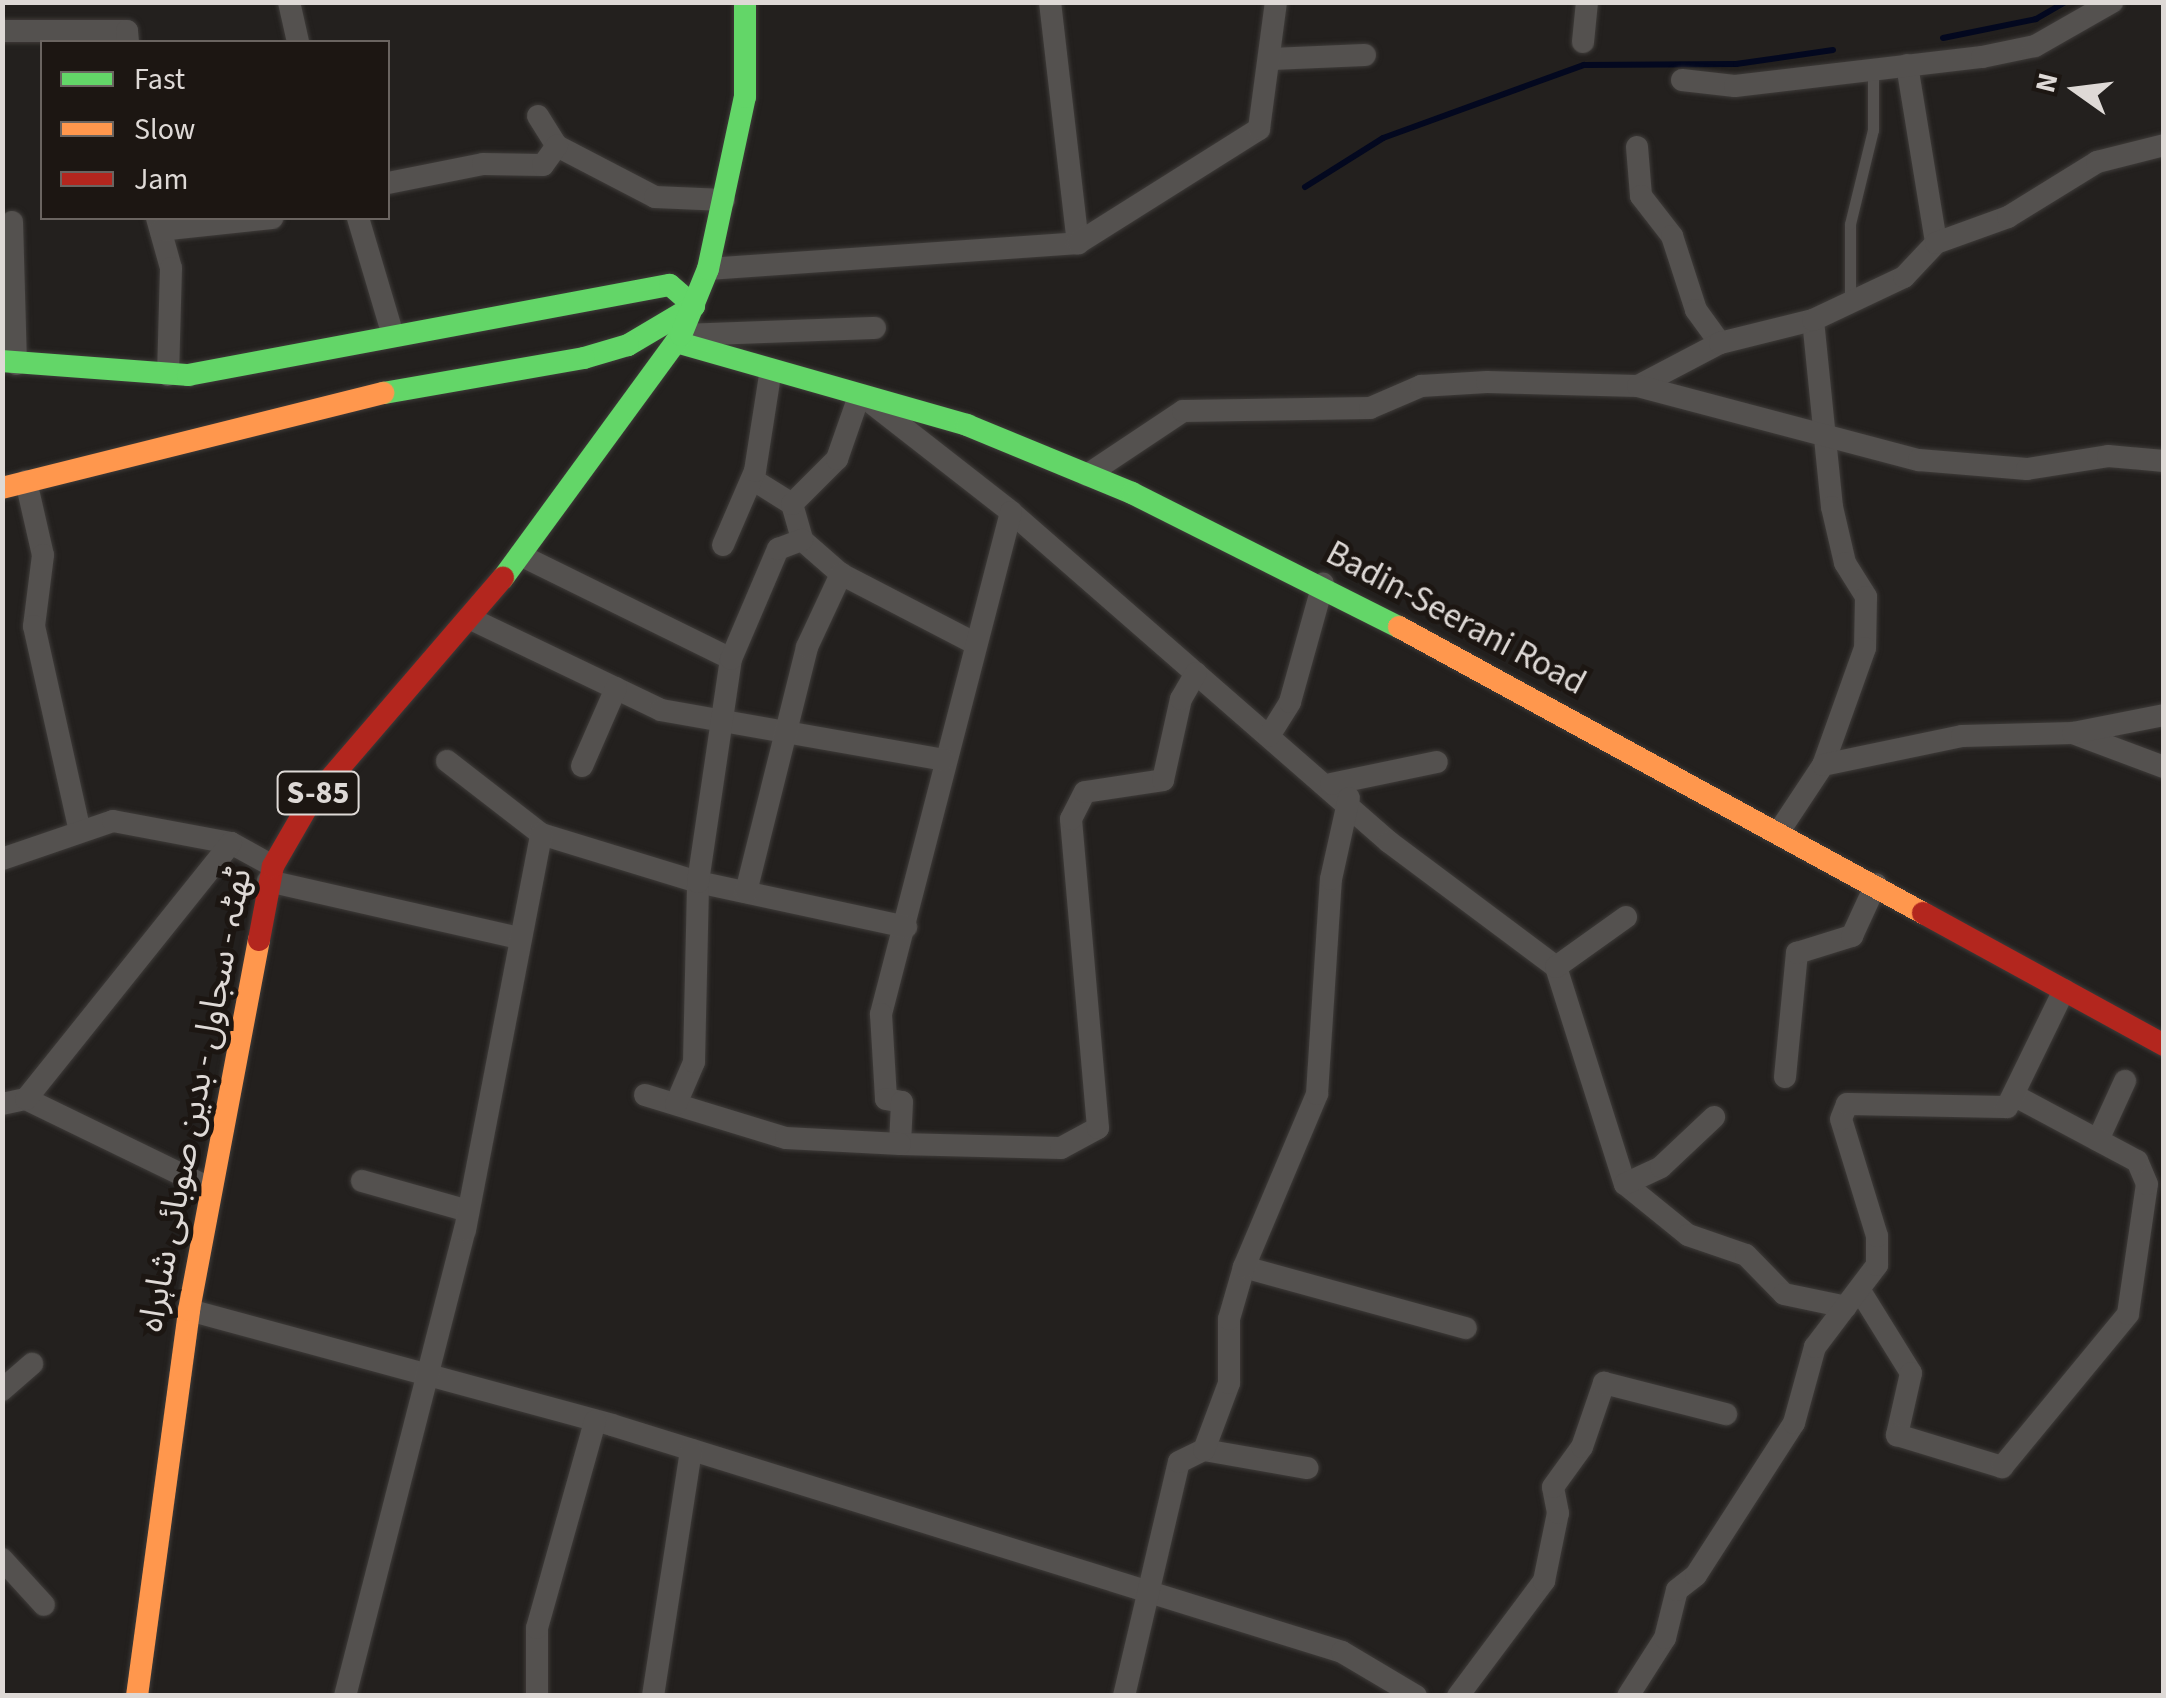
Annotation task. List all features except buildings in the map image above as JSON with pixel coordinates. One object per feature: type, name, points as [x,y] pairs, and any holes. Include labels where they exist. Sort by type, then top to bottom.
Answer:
[{"type":"street","points":[[290,2],[298,40]]},
{"type":"street","name":"ٹھٹہ - سجاول - بدین صوبائی شاہراہ","points":[[137,1696],[189,1310],[271,874],[310,802],[520,555],[679,339],[708,269],[744,97],[744,2]]},
{"type":"street","points":[[1050,2],[1078,243]]},
{"type":"street","points":[[708,269],[1078,243],[1260,129],[1276,2]]},
{"type":"street","points":[[1583,42],[1588,2]]},
{"type":"street","points":[[1682,80],[1735,86],[1873,74],[1907,65],[2035,46],[2112,2]]},
{"type":"street","points":[[2,31],[128,30],[128,40]]},
{"type":"street","points":[[1271,58],[1365,55]]},
{"type":"street","points":[[1907,65],[1936,242]]},
{"type":"street","points":[[538,116],[558,146],[655,197],[724,200]]},
{"type":"street","points":[[1638,386],[1720,343],[1813,320],[1850,303],[1904,276],[1936,242],[2008,217],[2097,162],[2164,144]]},
{"type":"street","points":[[390,182],[483,164],[543,165],[558,146]]},
{"type":"street","points":[[1638,146],[1641,196],[1672,236],[1696,310],[1720,343]]},
{"type":"street","points":[[168,375],[171,268],[159,224],[234,220]]},
{"type":"street","points":[[359,220],[392,332]]},
{"type":"street","points":[[2,488],[392,391],[584,358],[628,346],[694,306],[670,285],[168,375],[9,362],[12,222]]},
{"type":"street","points":[[1780,830],[1823,765],[1865,648],[1866,597],[1845,563],[1822,440],[1813,320]]},
{"type":"street","points":[[679,339],[875,328]]},
{"type":"street","name":"Badin-Seerani Road","points":[[679,339],[770,375],[967,425],[1087,475],[1323,584],[1780,830],[2164,1045]]},
{"type":"street","points":[[723,545],[752,478],[770,375]]},
{"type":"street","points":[[1087,475],[1184,411],[1214,404],[1370,408],[1421,386],[1487,382],[1638,386],[1822,440],[2027,470],[2108,456],[2164,462]]},
{"type":"street","points":[[792,504],[837,459],[866,401],[1011,512],[1269,736],[1340,791],[1389,842],[1556,967],[1625,1184],[1688,1235],[1746,1254],[1784,1294],[1854,1301],[1911,1373],[1897,1435],[2002,1468],[2136,1298],[2145,1169],[2019,1098]]},
{"type":"street","points":[[752,478],[792,504],[802,540],[841,574],[972,642]]},
{"type":"street","points":[[26,482],[42,555],[34,626],[80,831]]},
{"type":"street","points":[[900,1144],[902,1102],[886,1099],[881,1014],[906,927],[972,642],[1011,512]]},
{"type":"street","points":[[676,1104],[694,1062],[698,882],[730,659],[778,549],[802,540]]},
{"type":"street","points":[[520,555],[730,659]]},
{"type":"street","points":[[746,892],[807,647],[841,574]]},
{"type":"street","points":[[1269,736],[1290,702],[1323,584]]},
{"type":"street","points":[[469,618],[661,710],[944,760]]},
{"type":"street","points":[[645,1094],[786,1138],[1061,1148],[1098,1128],[1071,820],[1085,792],[1163,780],[1180,699],[1196,674]]},
{"type":"street","points":[[582,766],[616,688]]},
{"type":"street","points":[[1823,765],[1962,736],[2073,733],[2164,715]]},
{"type":"street","points":[[2073,733],[2164,767]]},
{"type":"street","points":[[447,761],[540,834],[698,882],[906,927]]},
{"type":"street","points":[[1340,791],[1438,762]]},
{"type":"street","points":[[1204,1450],[1229,1383],[1228,1319],[1244,1268],[1316,1094],[1330,878],[1340,791]]},
{"type":"street","points":[[2,859],[113,821],[231,843],[271,874],[515,938]]},
{"type":"street","points":[[345,1696],[400,1506],[421,1372],[468,1212],[515,938],[540,834]]},
{"type":"street","points":[[211,1189],[14,1101],[231,843]]},
{"type":"street","points":[[1785,1077],[1797,952],[1852,936],[1876,884]]},
{"type":"street","points":[[1556,967],[1626,917]]},
{"type":"street","points":[[1628,1696],[1665,1638],[1677,1590],[1696,1575],[1794,1423],[1815,1347],[1854,1301],[1877,1236],[1841,1119],[1847,1104],[2008,1107],[2019,1098],[2064,990]]},
{"type":"street","points":[[2098,1140],[2125,1081]]},
{"type":"street","points":[[1625,1184],[1661,1167],[1714,1117]]},
{"type":"street","points":[[362,1180],[468,1212]]},
{"type":"street","points":[[1244,1268],[1466,1328]]},
{"type":"street","points":[[189,1310],[595,1420],[1342,1652],[1416,1696]]},
{"type":"street","points":[[2,1390],[32,1364]]},
{"type":"street","points":[[1458,1696],[1544,1580],[1558,1513],[1554,1487],[1582,1447],[1604,1383],[1726,1414]]},
{"type":"street","points":[[537,1696],[537,1628],[595,1420]]},
{"type":"street","points":[[653,1696],[691,1450]]},
{"type":"street","points":[[1124,1696],[1142,1592],[1178,1462],[1204,1450],[1307,1468]]},
{"type":"street","points":[[2,1559],[44,1604]]},
{"type":"lane","points":[[1850,303],[1850,224],[1873,130],[1873,74]]},
{"type":"waterway","points":[[1943,38],[2036,19],[2066,2]]},
{"type":"waterway","points":[[1305,187],[1383,138],[1584,65],[1736,64],[1833,50]]},
{"type":"traffic: fast","points":[[503,578],[681,335],[708,269],[745,97],[745,2]]},
{"type":"traffic: fast","points":[[2,361],[188,375],[670,285],[694,306],[628,345],[584,358],[383,393]]},
{"type":"traffic: fast","points":[[676,342],[967,425],[1132,493],[1399,627]]},
{"type":"traffic: slow","points":[[2,488],[383,393]]},
{"type":"traffic: slow","points":[[1399,627],[1923,913]]},
{"type":"traffic: slow","points":[[137,1696],[189,1310],[259,940]]},
{"type":"traffic: jam","points":[[259,940],[273,866],[310,802],[503,578]]},
{"type":"traffic: jam","points":[[1923,913],[2164,1045]]}]
